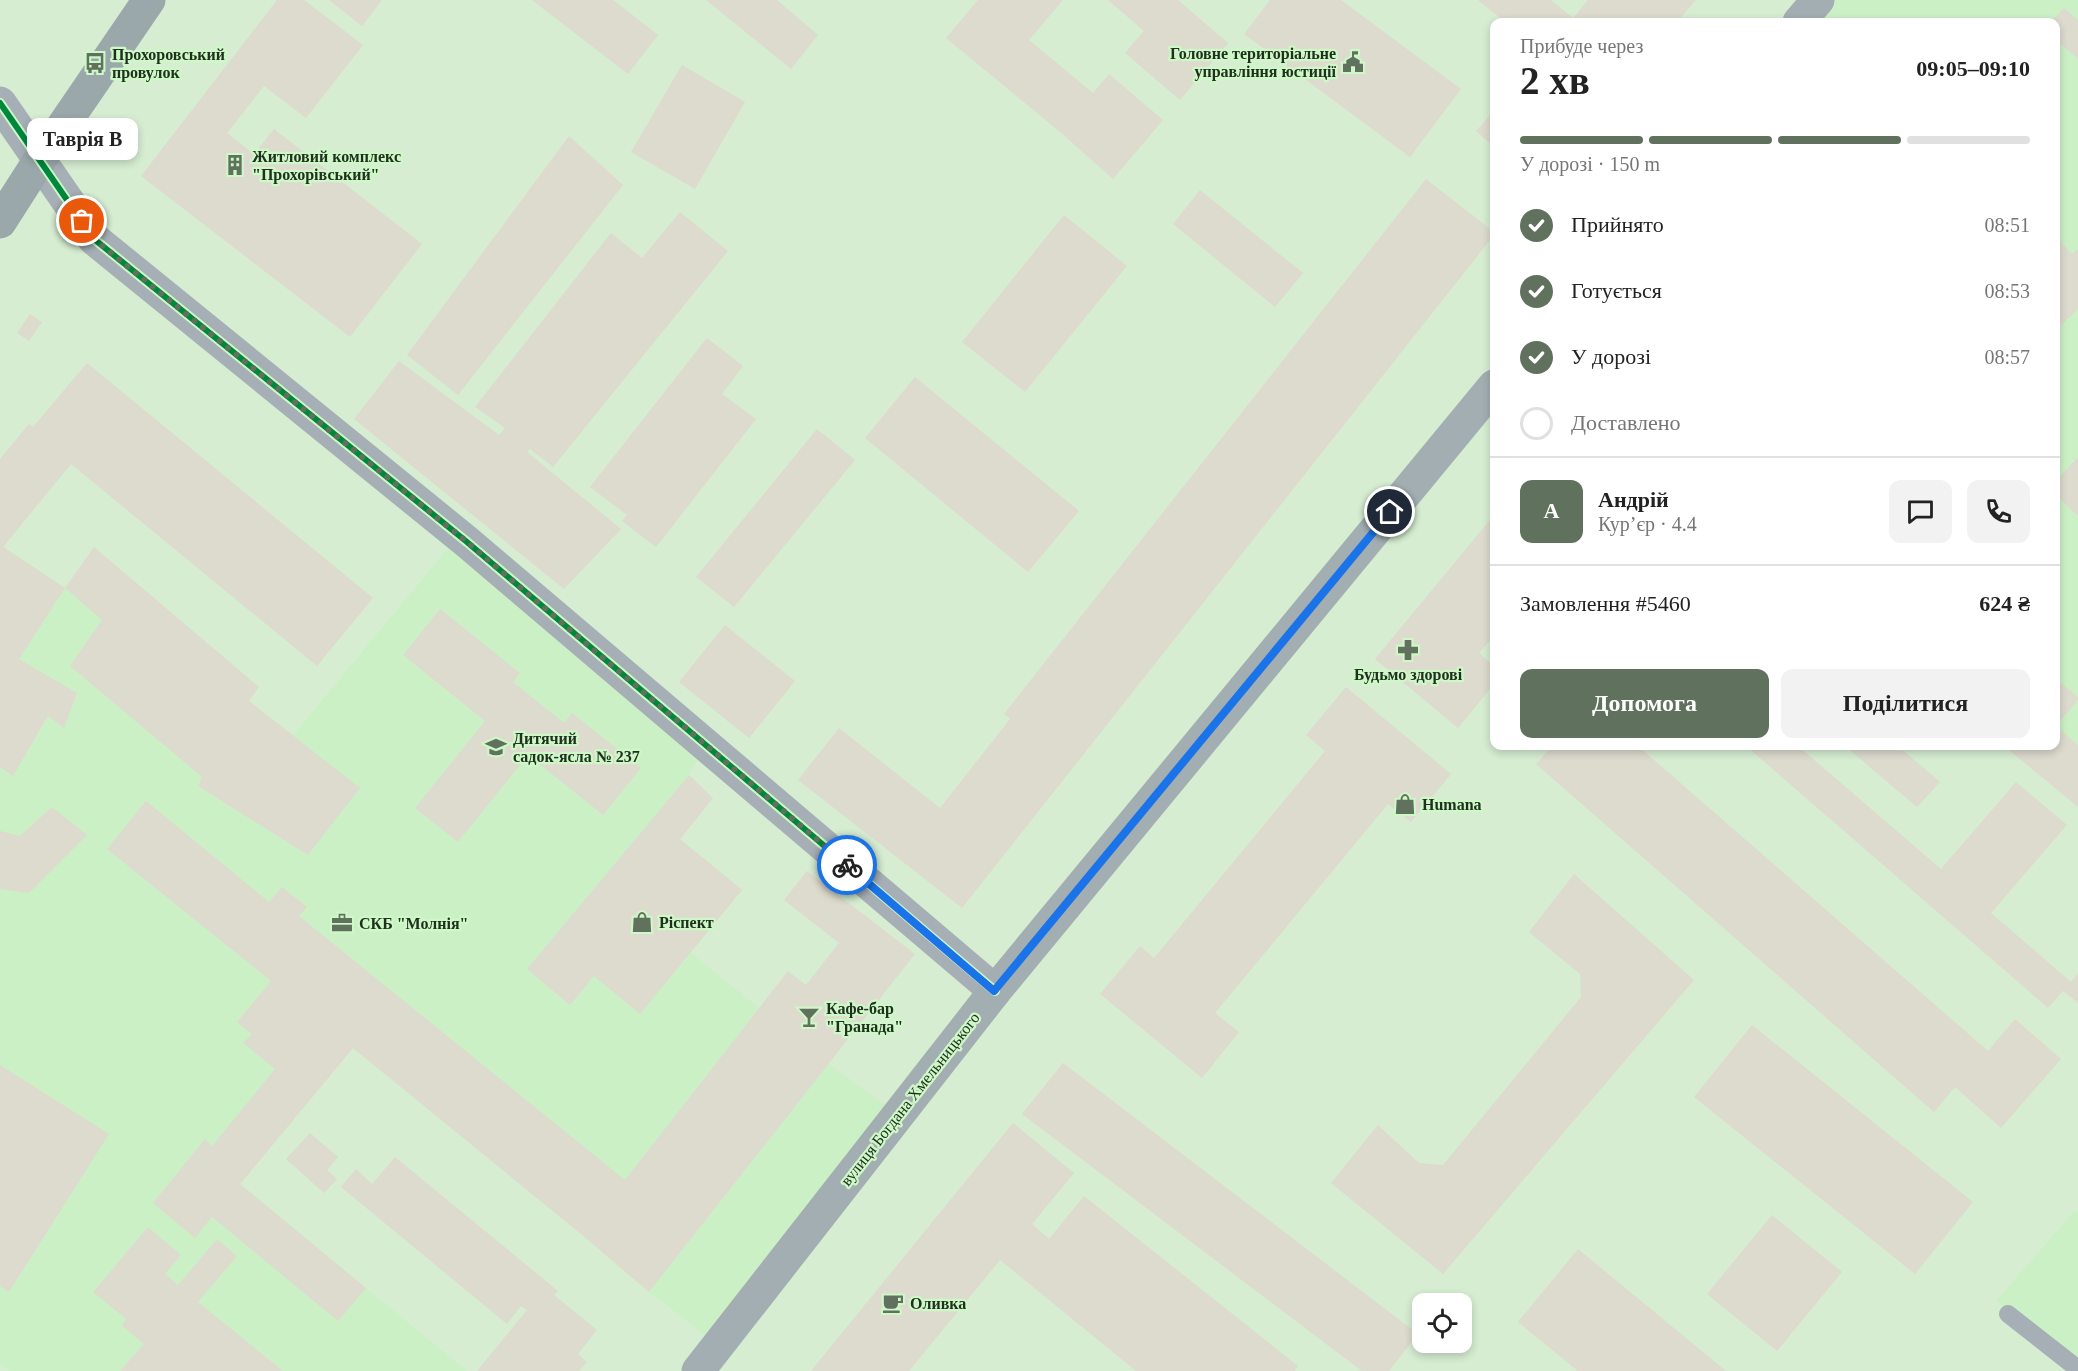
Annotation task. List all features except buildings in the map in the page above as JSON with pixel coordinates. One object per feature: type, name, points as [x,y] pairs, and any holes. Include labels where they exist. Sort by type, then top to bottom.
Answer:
[{"type":"main road","points":[[0,222],[149,0]]},
{"type":"main road","points":[[1802,18],[1818,0]]},
{"type":"main road","name":"вулиця Богдана Хмельницького","points":[[698,1371],[994,991],[1490,391]]},
{"type":"street","points":[[0,103],[94,239],[467,542],[994,991]]},
{"type":"lane","points":[[2008,1314],[2078,1369]]},
{"type":"shaded area","points":[[1820,0],[2078,0],[2078,745],[2060,729],[2060,18],[1804,18]]},
{"type":"shaded area","points":[[454,541],[698,759],[689,775],[527,969],[570,1005],[594,976],[640,1013],[691,953],[829,1064],[895,1112],[716,1344],[649,1292],[353,1048],[240,1184],[467,1371],[9,1371],[0,1364],[0,544],[65,588],[227,723],[249,701],[293,735]]},
{"type":"shaded area","points":[[2075,1210],[2078,1212],[2078,1366],[1996,1301]]},
{"type":"tram line","points":[[0,205],[139,0]]},
{"type":"tram line","points":[[0,237],[44,168],[163,0]]},
{"type":"cycle path","points":[[0,103],[94,239],[467,542],[995,991]]},
{"type":"way so far","points":[[82,221],[94,239],[467,542],[847,865]]},
{"type":"place","name":"Головне територіальне управління юстиції","points":[[1353,62]]},
{"type":"place","name":"Прохоровський провулок","points":[[95,63]]},
{"type":"place","name":"Житловий комплекс \"Прохорівський\"","points":[[235,165]]},
{"type":"place","name":"Таврія В","points":[[82,221]]},
{"type":"place","name":"Будьмо здорові","points":[[1408,650]]},
{"type":"place","name":"Дитячий садок-ясла № 237","points":[[496,747]]},
{"type":"place","name":"Humana","points":[[1405,804]]},
{"type":"place","name":"Ріспект","points":[[642,922]]},
{"type":"place","name":"СКБ \"Молнія\"","points":[[342,923]]},
{"type":"place","name":"Кафе-бар \"Гранада\"","points":[[809,1017]]},
{"type":"place","name":"Оливка","points":[[893,1303]]},
{"type":"route","points":[[847,865],[994,991],[1390,512]]}]
